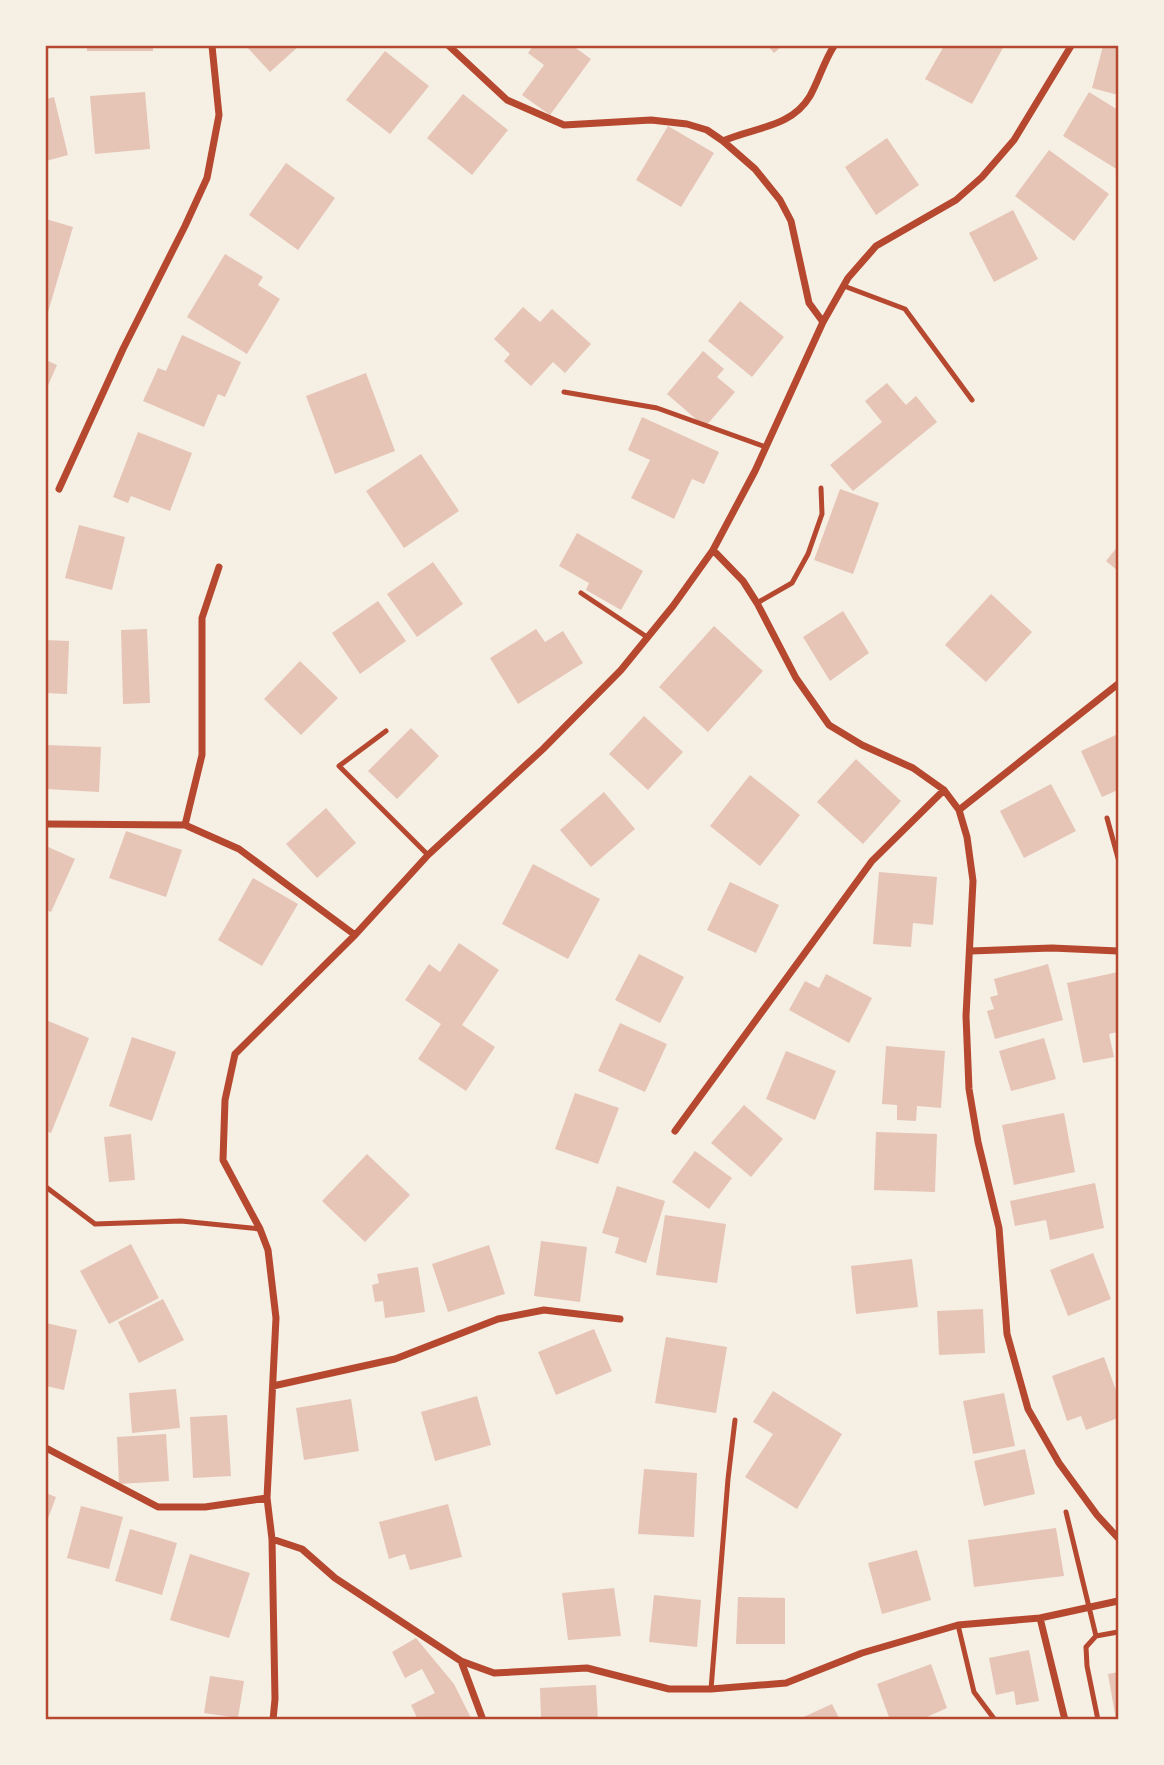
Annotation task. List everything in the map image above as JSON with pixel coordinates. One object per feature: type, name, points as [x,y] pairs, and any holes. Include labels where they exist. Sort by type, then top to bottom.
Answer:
[{"type":"street","points":[[59,489],[123,349],[207,178],[219,115],[212,46]]},
{"type":"street","points":[[449,46],[507,100],[564,125],[652,120],[687,124],[707,130],[723,141],[755,169],[780,200],[791,221],[809,303],[823,323]]},
{"type":"street","points":[[723,141],[738,134],[781,123],[798,112],[809,98],[834,46]]},
{"type":"street","points":[[273,1720],[275,1699],[272,1539],[267,1498],[276,1318],[268,1250],[260,1229],[223,1160],[225,1100],[235,1054],[355,935],[428,855],[543,748],[621,670],[648,638],[713,550],[786,407],[823,323],[844,286],[876,246],[956,200],[982,177],[1014,140],[1071,46]]},
{"type":"street","points":[[713,550],[743,581],[796,678],[829,725],[862,745],[913,768],[944,790],[959,810],[967,837],[973,881],[966,1016],[968,1089],[999,1228],[1007,1334],[1028,1409],[1059,1463],[1118,1538]]},
{"type":"street","points":[[185,825],[202,755],[202,618],[219,567]]},
{"type":"street","points":[[959,810],[1118,684]]},
{"type":"street","points":[[675,1131],[872,861],[944,790]]},
{"type":"street","points":[[46,824],[185,825],[239,849],[355,935]]},
{"type":"street","points":[[971,951],[1052,948],[1118,951]]},
{"type":"street","points":[[272,1386],[395,1359],[498,1319],[544,1310],[620,1319]]},
{"type":"street","points":[[46,1448],[158,1507],[205,1507],[267,1498]]},
{"type":"street","points":[[272,1539],[302,1549],[335,1578],[461,1661],[494,1673],[587,1668],[669,1689],[711,1689],[786,1683],[862,1653],[958,1625],[1041,1618],[1118,1601]]},
{"type":"street","points":[[1041,1618],[1065,1720]]},
{"type":"street","points":[[461,1661],[483,1720]]},
{"type":"lane","points":[[844,286],[905,309],[972,400]]},
{"type":"lane","points":[[564,392],[657,408],[766,447]]},
{"type":"lane","points":[[757,603],[792,583],[808,554],[822,514],[821,488]]},
{"type":"lane","points":[[580,593],[648,638]]},
{"type":"lane","points":[[386,731],[339,766],[428,855]]},
{"type":"lane","points":[[1107,818],[1118,858]]},
{"type":"lane","points":[[46,1187],[94,1224],[181,1222],[260,1229]]},
{"type":"lane","points":[[711,1689],[735,1420]]},
{"type":"lane","points":[[1066,1513],[1096,1636]]},
{"type":"lane","points":[[958,1625],[974,1692],[995,1720]]},
{"type":"lane","points":[[1098,1720],[1087,1667],[1086,1647],[1096,1636],[1118,1632]]},
{"type":"building","points":[[87,46],[153,46],[153,51],[87,51]]},
{"type":"building","points":[[246,46],[299,46],[270,72]]},
{"type":"building","points":[[533,46],[573,46],[591,59],[550,115],[522,95],[544,65],[528,53]]},
{"type":"building","points":[[768,46],[782,46],[774,53]]},
{"type":"building","points":[[944,46],[1004,46],[972,104],[925,79]]},
{"type":"building","points":[[1103,46],[1118,46],[1118,95],[1092,88]]},
{"type":"building","points":[[385,51],[429,86],[390,134],[346,100]]},
{"type":"building","points":[[145,92],[150,149],[95,154],[90,96]]},
{"type":"building","points":[[1089,92],[1118,110],[1118,170],[1063,136]]},
{"type":"building","points":[[463,94],[508,130],[472,175],[427,138]]},
{"type":"building","points":[[54,97],[68,155],[46,161],[46,99]]},
{"type":"building","points":[[668,126],[714,153],[681,207],[636,180]]},
{"type":"building","points":[[887,138],[919,185],[876,215],[845,167]]},
{"type":"building","points":[[1049,150],[1109,194],[1074,241],[1015,196]]},
{"type":"building","points":[[286,163],[335,198],[298,250],[249,215]]},
{"type":"building","points":[[1013,210],[1038,259],[994,282],[969,233]]},
{"type":"building","points":[[46,219],[73,227],[46,319]]},
{"type":"building","points":[[225,254],[263,277],[258,285],[280,299],[247,354],[187,317]]},
{"type":"building","points":[[740,301],[784,337],[752,377],[708,341]]},
{"type":"building","points":[[523,307],[540,322],[552,309],[591,344],[565,373],[553,362],[531,386],[504,361],[510,354],[494,339]]},
{"type":"building","points":[[182,335],[241,362],[225,397],[218,394],[204,427],[143,401],[158,368],[166,371]]},
{"type":"building","points":[[703,351],[724,369],[717,377],[735,392],[705,427],[667,394]]},
{"type":"building","points":[[46,360],[57,365],[46,390]]},
{"type":"building","points":[[366,373],[395,451],[335,474],[306,396]]},
{"type":"building","points":[[887,383],[906,405],[916,396],[937,422],[853,491],[830,465],[882,422],[865,401]]},
{"type":"building","points":[[642,417],[719,452],[704,484],[692,479],[674,519],[631,498],[650,460],[628,450]]},
{"type":"building","points":[[138,432],[192,453],[170,511],[131,496],[128,503],[113,497]]},
{"type":"building","points":[[421,454],[459,511],[404,548],[366,491]]},
{"type":"building","points":[[840,489],[879,503],[853,574],[814,560]]},
{"type":"building","points":[[79,525],[125,537],[112,590],[65,578]]},
{"type":"building","points":[[577,533],[643,571],[621,610],[586,590],[589,583],[559,566]]},
{"type":"building","points":[[1118,546],[1118,571],[1106,561]]},
{"type":"building","points":[[433,562],[463,604],[417,637],[387,594]]},
{"type":"building","points":[[991,594],[1032,632],[986,682],[945,645]]},
{"type":"building","points":[[378,601],[406,641],[360,674],[332,633]]},
{"type":"building","points":[[843,611],[869,653],[830,681],[803,637]]},
{"type":"building","points":[[714,626],[763,671],[708,732],[659,687]]},
{"type":"building","points":[[147,629],[150,703],[123,704],[121,630]]},
{"type":"building","points":[[536,629],[545,642],[563,631],[583,663],[518,704],[490,658]]},
{"type":"building","points":[[46,640],[69,641],[67,694],[46,693]]},
{"type":"building","points":[[300,661],[338,698],[301,735],[264,699]]},
{"type":"building","points":[[644,716],[683,752],[648,790],[609,754]]},
{"type":"building","points":[[411,728],[439,756],[397,799],[368,771]]},
{"type":"building","points":[[1118,734],[1118,790],[1102,797],[1081,751]]},
{"type":"building","points":[[46,745],[101,747],[99,792],[46,789]]},
{"type":"building","points":[[856,759],[901,801],[863,844],[817,802]]},
{"type":"building","points":[[750,775],[800,815],[760,866],[710,826]]},
{"type":"building","points":[[1051,784],[1076,831],[1024,858],[1000,811]]},
{"type":"building","points":[[604,792],[635,829],[591,867],[560,830]]},
{"type":"building","points":[[326,808],[356,843],[317,878],[286,844]]},
{"type":"building","points":[[126,831],[182,850],[166,897],[109,878]]},
{"type":"building","points":[[46,846],[75,859],[51,912],[46,910]]},
{"type":"building","points":[[533,864],[600,899],[568,959],[502,924]]},
{"type":"building","points":[[879,872],[937,877],[933,925],[913,923],[911,947],[873,944]]},
{"type":"building","points":[[253,878],[298,904],[262,966],[218,940]]},
{"type":"building","points":[[730,882],[779,905],[756,953],[707,930]]},
{"type":"building","points":[[459,943],[499,970],[462,1025],[495,1047],[466,1091],[418,1059],[441,1024],[405,1000],[429,964],[440,972]]},
{"type":"building","points":[[639,954],[684,977],[660,1023],[615,1000]]},
{"type":"building","points":[[1048,964],[1063,1020],[995,1039],[987,1011],[994,1009],[990,997],[998,995],[994,979]]},
{"type":"building","points":[[1118,972],[1118,1032],[1109,1034],[1114,1057],[1083,1063],[1067,983]]},
{"type":"building","points":[[826,974],[872,998],[849,1043],[789,1010],[805,981],[819,988]]},
{"type":"building","points":[[46,1020],[89,1038],[51,1133],[46,1131]]},
{"type":"building","points":[[620,1023],[667,1044],[645,1092],[598,1071]]},
{"type":"building","points":[[132,1037],[176,1052],[152,1121],[109,1106]]},
{"type":"building","points":[[1044,1038],[1056,1079],[1011,1091],[999,1051]]},
{"type":"building","points":[[886,1046],[945,1051],[941,1108],[917,1106],[916,1121],[897,1120],[897,1105],[882,1104]]},
{"type":"building","points":[[786,1051],[836,1071],[815,1120],[766,1099]]},
{"type":"building","points":[[575,1093],[619,1108],[598,1164],[555,1149]]},
{"type":"building","points":[[744,1105],[783,1139],[751,1177],[711,1143]]},
{"type":"building","points":[[1064,1113],[1075,1172],[1014,1185],[1002,1125]]},
{"type":"building","points":[[876,1132],[937,1134],[935,1192],[874,1190]]},
{"type":"building","points":[[131,1134],[135,1180],[109,1182],[104,1137]]},
{"type":"building","points":[[695,1151],[732,1178],[709,1209],[672,1182]]},
{"type":"building","points":[[367,1154],[410,1195],[365,1242],[322,1201]]},
{"type":"building","points":[[1095,1183],[1104,1228],[1050,1240],[1046,1220],[1015,1226],[1010,1201]]},
{"type":"building","points":[[617,1186],[665,1201],[646,1263],[615,1253],[619,1238],[602,1233]]},
{"type":"building","points":[[665,1215],[726,1224],[717,1283],[656,1275]]},
{"type":"building","points":[[541,1241],[587,1247],[580,1302],[534,1296]]},
{"type":"building","points":[[131,1244],[159,1298],[109,1324],[80,1271]]},
{"type":"building","points":[[489,1245],[505,1294],[448,1312],[432,1264]]},
{"type":"building","points":[[1093,1253],[1111,1299],[1068,1316],[1050,1270]]},
{"type":"building","points":[[912,1259],[918,1307],[856,1314],[851,1266]]},
{"type":"building","points":[[418,1267],[425,1312],[385,1318],[383,1301],[375,1302],[372,1285],[379,1283],[377,1274]]},
{"type":"building","points":[[163,1299],[184,1340],[139,1363],[118,1322]]},
{"type":"building","points":[[983,1309],[985,1353],[939,1355],[937,1311]]},
{"type":"building","points":[[46,1323],[77,1330],[64,1390],[46,1386]]},
{"type":"building","points":[[594,1329],[612,1371],[556,1395],[538,1352]]},
{"type":"building","points":[[666,1337],[727,1347],[716,1413],[655,1403]]},
{"type":"building","points":[[1104,1357],[1118,1396],[1118,1418],[1086,1430],[1081,1416],[1067,1421],[1052,1376]]},
{"type":"building","points":[[176,1389],[180,1428],[132,1433],[129,1393]]},
{"type":"building","points":[[773,1391],[842,1434],[797,1509],[745,1477],[773,1434],[753,1422]]},
{"type":"building","points":[[1004,1393],[1015,1446],[973,1454],[963,1401]]},
{"type":"building","points":[[477,1396],[491,1445],[435,1461],[421,1412]]},
{"type":"building","points":[[351,1399],[359,1451],[304,1460],[296,1408]]},
{"type":"building","points":[[227,1415],[231,1476],[193,1478],[190,1417]]},
{"type":"building","points":[[166,1434],[169,1481],[119,1484],[117,1437]]},
{"type":"building","points":[[1025,1449],[1035,1494],[984,1506],[974,1461]]},
{"type":"building","points":[[644,1469],[697,1473],[694,1537],[638,1534]]},
{"type":"building","points":[[46,1493],[56,1497],[46,1524]]},
{"type":"building","points":[[448,1504],[462,1557],[410,1570],[405,1554],[389,1559],[379,1522]]},
{"type":"building","points":[[81,1506],[123,1517],[109,1569],[67,1558]]},
{"type":"building","points":[[1056,1528],[1064,1576],[974,1587],[968,1540]]},
{"type":"building","points":[[130,1529],[177,1543],[162,1595],[115,1581]]},
{"type":"building","points":[[917,1550],[931,1600],[882,1614],[868,1563]]},
{"type":"building","points":[[190,1554],[250,1573],[229,1638],[170,1620]]},
{"type":"building","points":[[614,1588],[621,1636],[568,1640],[562,1593]]},
{"type":"building","points":[[654,1595],[701,1600],[697,1647],[649,1642]]},
{"type":"building","points":[[738,1597],[785,1598],[785,1644],[736,1644]]},
{"type":"building","points":[[416,1638],[454,1684],[472,1720],[418,1720],[411,1705],[435,1693],[422,1669],[405,1678],[392,1652]]},
{"type":"building","points":[[1029,1650],[1039,1701],[1016,1705],[1014,1691],[996,1695],[989,1658]]},
{"type":"building","points":[[931,1664],[947,1708],[920,1720],[890,1720],[877,1684]]},
{"type":"building","points":[[1118,1672],[1118,1720],[1116,1720],[1108,1674]]},
{"type":"building","points":[[210,1676],[244,1681],[238,1718],[204,1713]]},
{"type":"building","points":[[596,1685],[598,1720],[541,1720],[540,1688]]},
{"type":"building","points":[[832,1704],[840,1720],[797,1720]]}]
